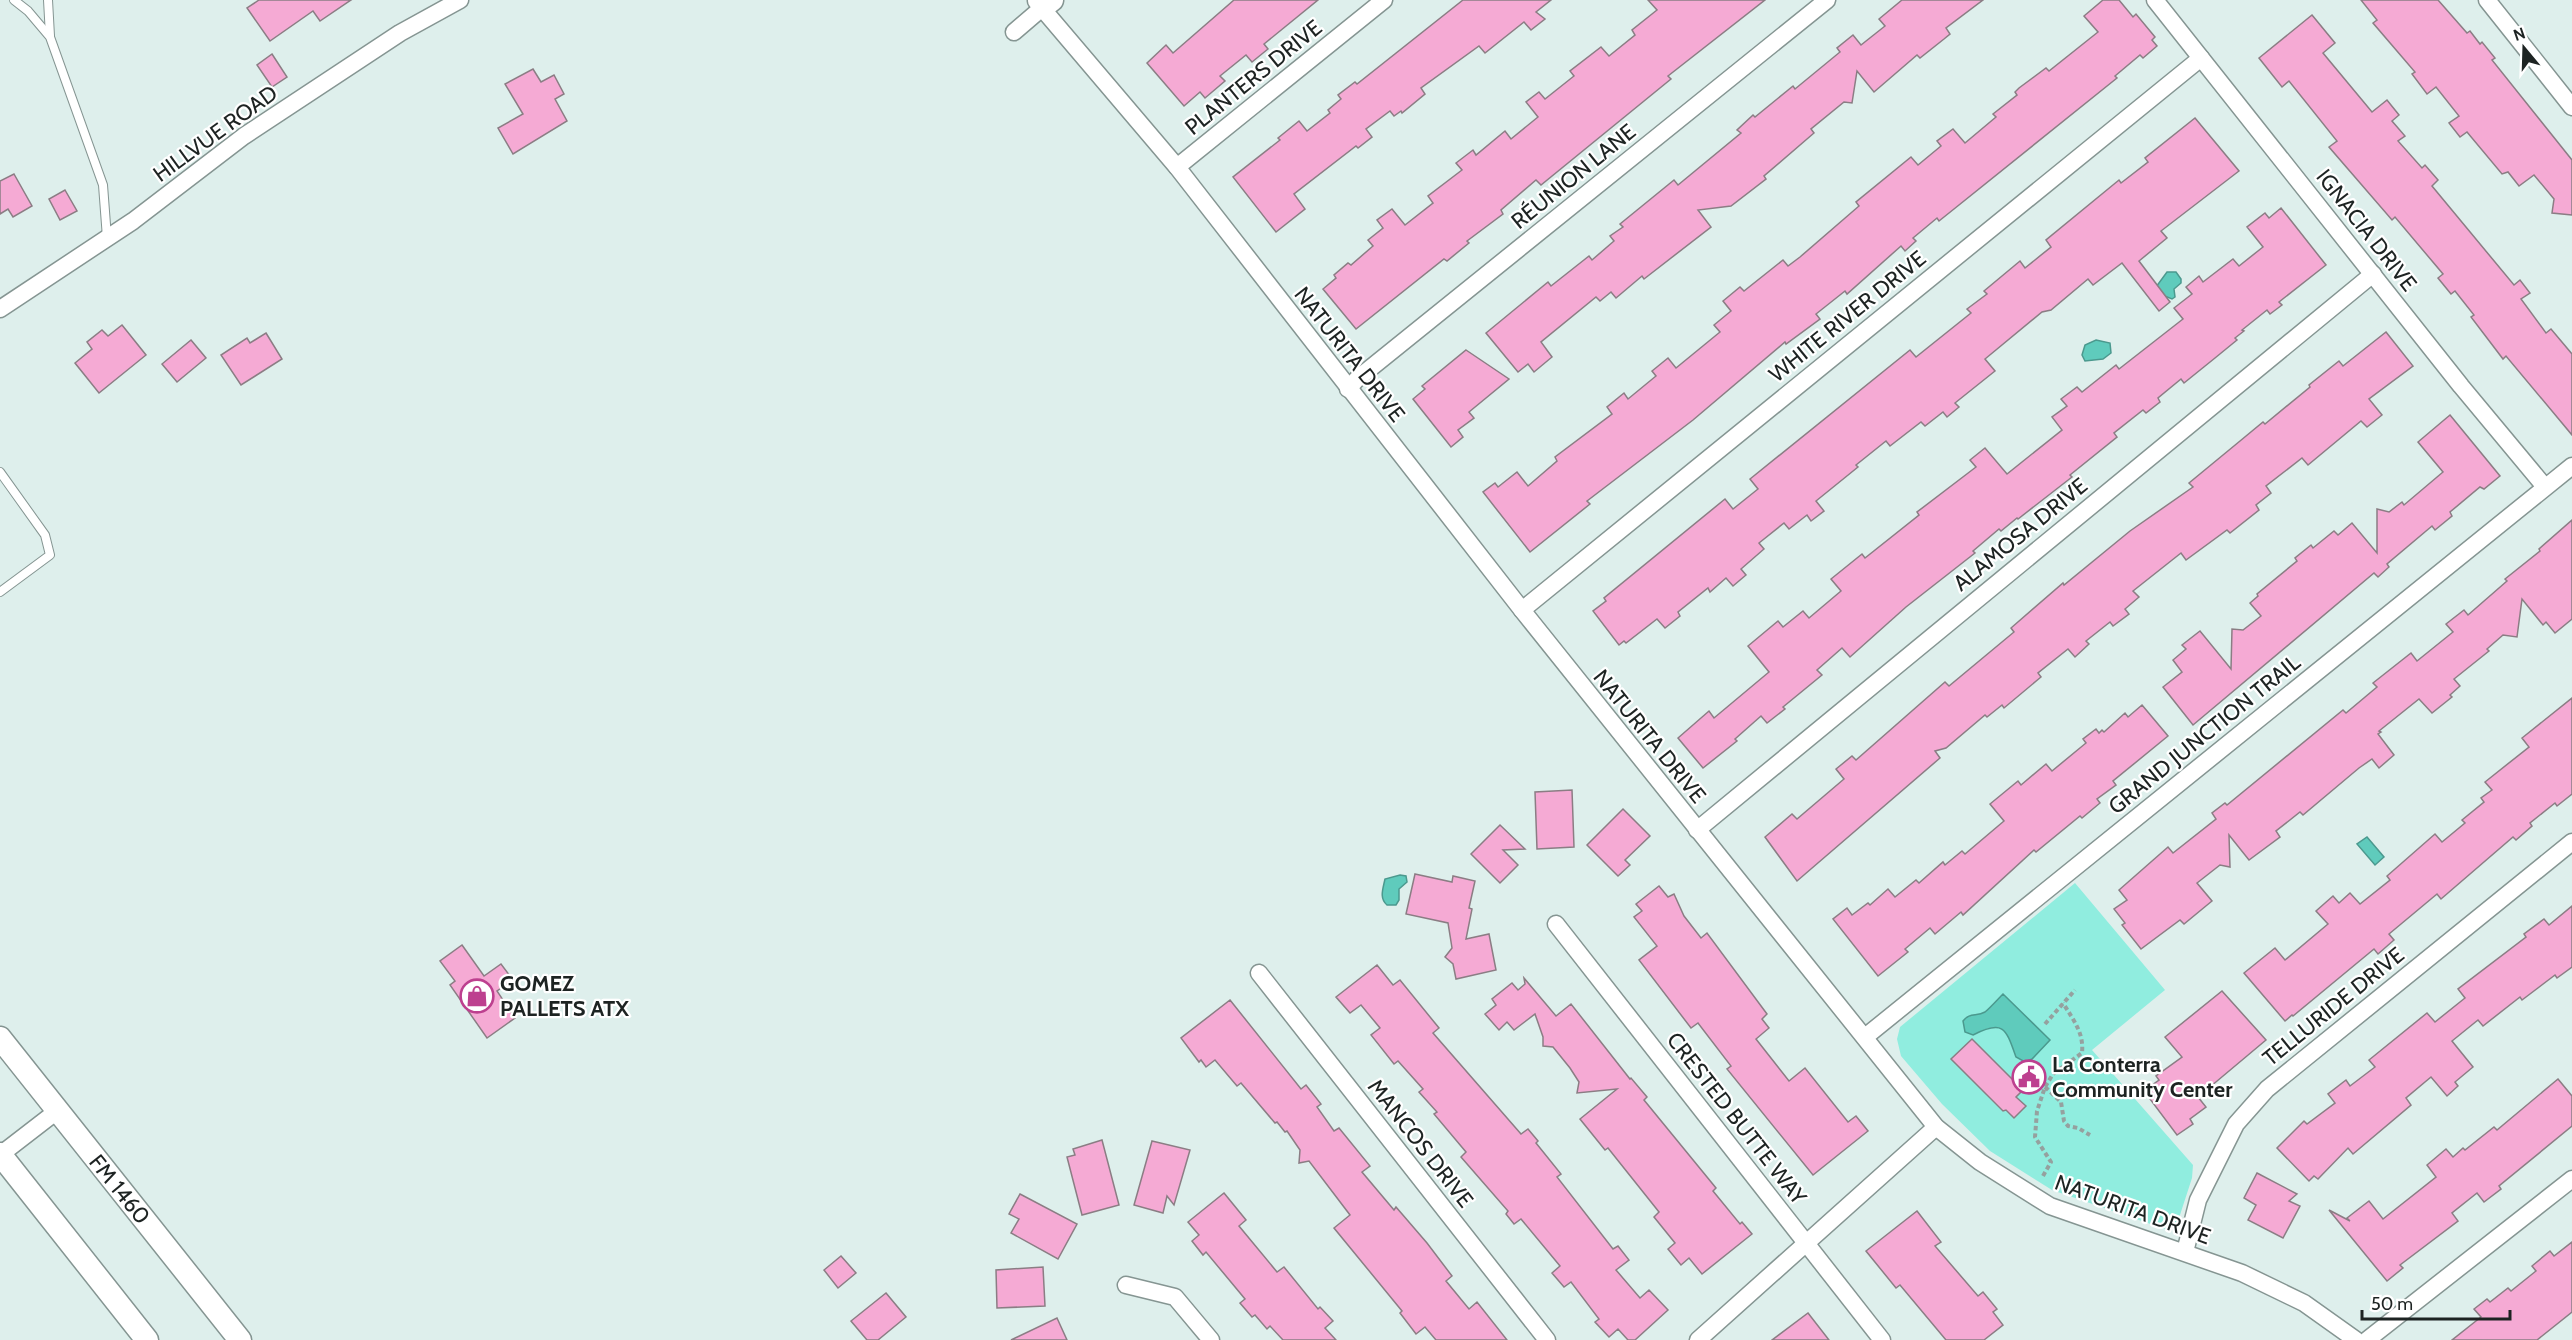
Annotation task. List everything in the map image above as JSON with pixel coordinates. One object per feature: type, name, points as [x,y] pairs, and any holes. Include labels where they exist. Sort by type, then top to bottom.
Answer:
[{"type":"main road","name":"FM 1460","points":[[0,1038],[240,1340]]},
{"type":"main road","points":[[0,1154],[147,1340]]},
{"type":"street","name":"HILLVUE ROAD","points":[[0,309],[108,238],[244,136],[400,33],[460,0]]},
{"type":"street","name":"PLANTERS DRIVE","points":[[1177,167],[1384,0]]},
{"type":"street","name":"RÉUNION LANE","points":[[1348,389],[1827,0]]},
{"type":"street","name":"IGNACIA DRIVE","points":[[2155,0],[2461,386],[2545,487]]},
{"type":"street","points":[[2487,0],[2572,107]]},
{"type":"street","name":"NATURITA DRIVE","points":[[1043,3],[1177,167],[1522,610],[1936,1126],[1980,1162],[2050,1206],[2242,1273],[2304,1303],[2356,1340]]},
{"type":"street","points":[[1014,32],[1043,3]]},
{"type":"street","name":"WHITE RIVER DRIVE","points":[[1522,610],[2201,58]]},
{"type":"street","name":"ALAMOSA DRIVE","points":[[1697,830],[2373,274]]},
{"type":"street","name":"GRAND JUNCTION TRAIL","points":[[1865,1037],[2572,466]]},
{"type":"street","name":"TELLURIDE DRIVE","points":[[2185,1252],[2198,1200],[2236,1124],[2267,1089],[2572,842]]},
{"type":"street","name":"CRESTED BUTTE WAY","points":[[1556,924],[1882,1340]]},
{"type":"street","name":"MANCOS DRIVE","points":[[1259,973],[1547,1340]]},
{"type":"street","points":[[0,1154],[57,1111]]},
{"type":"street","points":[[1698,1340],[1936,1126]]},
{"type":"street","points":[[2367,1340],[2572,1179]]},
{"type":"street","points":[[1126,1285],[1175,1297],[1211,1340]]},
{"type":"lane","points":[[14,0],[28,10],[50,37]]},
{"type":"lane","points":[[48,0],[50,37],[103,185],[108,238]]},
{"type":"lane","points":[[0,472],[45,535],[50,555],[0,592]]},
{"type":"path","points":[[2045,1024],[2075,990]]},
{"type":"path","points":[[2043,1176],[2050,1162],[2035,1137],[2034,1127],[2045,1087],[2053,1074],[2082,1053],[2083,1041],[2079,1027],[2063,1003]]},
{"type":"path","points":[[2045,1087],[2061,1102],[2064,1121],[2068,1126],[2078,1128],[2090,1135]]},
{"type":"shaded area","points":[[2167,272],[2176,272],[2181,279],[2181,283],[2174,289],[2175,297],[2172,299],[2162,295],[2156,287]]},
{"type":"shaded area","points":[[2096,340],[2110,343],[2111,353],[2103,359],[2085,361],[2082,355],[2085,345]]},
{"type":"shaded area","points":[[2367,837],[2384,857],[2375,865],[2357,844]]},
{"type":"shaded area","points":[[1400,875],[1406,876],[1407,882],[1399,889],[1399,900],[1396,905],[1387,905],[1382,896],[1385,879]]},
{"type":"shaded area","points":[[2075,883],[2165,990],[2092,1050],[2193,1165],[2192,1178],[2179,1218],[2173,1228],[2165,1229],[2052,1190],[1990,1151],[1942,1104],[1901,1056],[1897,1039],[1900,1027]]},
{"type":"shaded area","points":[[2003,994],[2050,1040],[2032,1059],[2025,1062],[2016,1057],[2006,1034],[1998,1028],[1983,1030],[1973,1035],[1965,1032],[1963,1021],[1966,1018],[1985,1012]]},
{"type":"building","points":[[259,0],[351,0],[320,21],[313,11],[270,41],[247,8]]},
{"type":"building","points":[[1234,0],[1318,0],[1264,44],[1268,49],[1252,62],[1246,55],[1220,76],[1225,81],[1205,98],[1200,92],[1184,106],[1147,63],[1166,45],[1173,53]]},
{"type":"building","points":[[1463,0],[1551,0],[1536,12],[1545,19],[1531,30],[1524,22],[1485,53],[1479,46],[1421,88],[1425,94],[1402,113],[1401,111],[1394,116],[1390,111],[1366,129],[1372,137],[1358,148],[1356,146],[1294,194],[1305,209],[1276,232],[1233,177],[1280,140],[1278,138],[1299,121],[1307,131],[1330,113],[1328,110],[1341,99],[1338,95],[1355,82],[1357,84]]},
{"type":"building","points":[[1648,0],[1765,0],[1668,76],[1671,79],[1541,185],[1536,180],[1501,210],[1503,214],[1467,241],[1469,243],[1447,261],[1444,259],[1356,329],[1323,289],[1336,278],[1334,275],[1348,263],[1351,265],[1373,246],[1368,240],[1383,228],[1377,220],[1392,209],[1405,225],[1433,203],[1428,196],[1462,170],[1456,163],[1473,150],[1476,155],[1505,131],[1511,139],[1538,117],[1526,102],[1539,92],[1545,99],[1574,76],[1570,71],[1601,47],[1609,56],[1635,35],[1632,30],[1657,10]]},
{"type":"building","points":[[1902,0],[1983,0],[1946,28],[1950,34],[1920,58],[1917,55],[1874,92],[1857,71],[1852,103],[1844,102],[1811,129],[1814,133],[1764,176],[1766,179],[1731,206],[1698,210],[1711,227],[1644,279],[1642,276],[1616,298],[1611,292],[1600,301],[1596,297],[1541,342],[1552,357],[1534,372],[1528,364],[1518,372],[1486,333],[1548,282],[1551,286],[1589,256],[1592,260],[1614,241],[1610,236],[1623,227],[1620,224],[1674,180],[1678,185],[1741,133],[1737,130],[1753,115],[1755,117],[1793,86],[1795,89],[1840,52],[1837,48],[1853,35],[1861,45],[1885,26],[1879,19]]},
{"type":"building","points":[[2103,0],[2119,0],[2133,17],[2136,14],[2155,37],[2152,40],[2157,46],[2143,58],[2140,55],[2115,76],[2117,78],[1939,221],[1937,218],[1913,238],[1916,241],[1905,251],[1901,246],[1847,294],[1845,291],[1816,314],[1820,319],[1786,344],[1785,342],[1693,420],[1587,501],[1590,504],[1530,552],[1483,492],[1495,483],[1498,487],[1517,472],[1528,486],[1557,461],[1555,457],[1612,414],[1607,407],[1624,393],[1628,399],[1656,376],[1652,371],[1668,358],[1676,368],[1720,332],[1714,325],[1731,311],[1723,301],[1740,287],[1744,291],[1783,260],[1788,266],[1859,206],[1856,202],[1911,157],[1918,165],[1941,146],[1937,141],[1953,129],[1965,143],[1996,117],[1993,114],[2017,95],[2015,92],[2019,88],[2046,68],[2049,71],[2098,32],[2084,16]]},
{"type":"building","points":[[2361,0],[2438,0],[2467,33],[2470,31],[2480,44],[2482,42],[2495,58],[2492,60],[2572,160],[2572,215],[2552,213],[2554,199],[2534,175],[2519,186],[2508,172],[2502,174],[2467,132],[2460,137],[2449,123],[2459,116],[2436,87],[2427,94],[2412,74],[2415,72],[2373,23],[2377,20]]},
{"type":"building","points":[[2312,15],[2335,43],[2323,53],[2372,112],[2387,100],[2399,115],[2392,121],[2405,136],[2398,141],[2422,168],[2425,165],[2438,180],[2432,186],[2514,285],[2520,280],[2530,293],[2521,299],[2546,333],[2551,329],[2572,354],[2572,435],[2506,356],[2503,359],[2471,317],[2474,315],[2455,291],[2451,294],[2438,278],[2443,274],[2395,217],[2392,220],[2329,147],[2337,141],[2289,81],[2282,87],[2259,58]]},
{"type":"building","points":[[272,54],[287,77],[272,87],[257,65]]},
{"type":"building","points":[[533,69],[541,82],[554,75],[564,94],[555,99],[567,121],[513,154],[498,128],[523,114],[505,84]]},
{"type":"building","points":[[2195,118],[2239,171],[2161,231],[2167,238],[2139,261],[2170,302],[2159,311],[2122,263],[2093,285],[2088,279],[2051,310],[2042,312],[1985,359],[1995,371],[1955,403],[1959,407],[1947,417],[1943,412],[1925,426],[1921,422],[1890,446],[1886,441],[1816,501],[1824,511],[1811,521],[1807,515],[1789,529],[1784,523],[1759,543],[1764,549],[1741,569],[1746,575],[1733,586],[1726,578],[1710,592],[1708,588],[1678,612],[1680,616],[1665,628],[1657,619],[1626,643],[1624,641],[1619,645],[1593,611],[1606,601],[1604,598],[1725,499],[1733,509],[1758,489],[1750,479],[1910,350],[1916,357],[1971,313],[1967,309],[1987,294],[1984,291],[2020,261],[2025,268],[2051,247],[2046,240],[2119,180],[2121,183],[2148,162],[2145,158]]},
{"type":"building","points":[[14,174],[32,206],[13,217],[8,209],[0,214],[0,181]]},
{"type":"building","points":[[65,190],[77,211],[60,220],[49,199]]},
{"type":"building","points":[[2281,208],[2326,265],[2279,302],[2282,305],[2270,314],[2267,310],[2242,330],[2244,331],[2235,338],[2237,340],[2184,383],[2181,379],[2158,398],[2160,402],[2146,413],[2143,410],[2114,433],[2117,437],[2070,475],[2072,477],[2018,519],[2001,531],[1999,529],[1973,551],[1975,553],[1906,607],[1850,657],[1842,648],[1817,670],[1822,675],[1783,707],[1785,709],[1767,723],[1761,716],[1735,739],[1737,741],[1703,768],[1678,738],[1709,711],[1714,718],[1769,672],[1748,646],[1778,621],[1783,627],[1803,611],[1809,618],[1841,591],[1831,579],[1862,554],[1865,558],[1919,515],[1917,512],[1976,467],[1970,460],[1985,448],[2007,474],[2062,430],[2052,417],[2067,406],[2061,399],[2077,387],[2082,392],[2116,365],[2119,369],[2183,319],[2174,308],[2192,294],[2186,287],[2199,276],[2203,282],[2233,259],[2239,266],[2263,247],[2247,227],[2265,213],[2269,218]]},
{"type":"building","points":[[122,325],[146,355],[99,393],[75,363],[92,349],[87,342],[102,330],[108,336]]},
{"type":"building","points":[[2386,332],[2413,366],[2369,399],[2382,415],[2367,427],[2361,421],[2308,465],[2302,458],[2266,486],[2271,493],[2256,505],[2259,510],[2230,533],[2227,530],[2186,560],[2181,553],[2133,591],[2139,597],[2125,609],[2129,614],[2113,626],[2110,622],[2086,641],[2089,644],[2075,657],[2068,649],[2038,673],[2041,677],[2004,708],[2002,705],[1987,717],[1985,715],[1946,748],[1935,751],[1940,758],[1797,881],[1765,837],[1792,814],[1797,819],[1844,779],[1836,769],[1852,756],[1856,760],[1945,682],[1949,686],[2014,632],[2011,628],[2063,583],[2064,585],[2130,531],[2193,487],[2189,483],[2263,422],[2265,424],[2339,361],[2343,366]]},
{"type":"building","points":[[266,333],[282,359],[241,385],[221,355],[247,338],[250,343]]},
{"type":"building","points":[[191,340],[206,358],[177,382],[162,364]]},
{"type":"building","points":[[1466,350],[1509,379],[1469,412],[1474,418],[1458,430],[1463,437],[1451,447],[1413,399],[1425,389],[1422,386]]},
{"type":"building","points":[[2450,415],[2500,476],[2484,489],[2480,487],[2450,512],[2452,516],[2435,530],[2432,526],[2387,564],[2389,567],[2378,577],[2374,573],[2193,725],[2163,687],[2182,672],[2173,660],[2186,649],[2182,645],[2200,631],[2231,669],[2232,629],[2243,630],[2261,616],[2250,603],[2258,596],[2257,594],[2297,561],[2295,558],[2311,545],[2313,548],[2334,531],[2338,535],[2352,523],[2377,553],[2377,509],[2389,512],[2402,502],[2404,505],[2443,472],[2418,442]]},
{"type":"building","points":[[2572,520],[2572,619],[2555,633],[2546,622],[2543,625],[2522,599],[2517,637],[2503,635],[2487,649],[2489,651],[2454,679],[2460,686],[2450,695],[2452,697],[2432,713],[2419,699],[2379,731],[2381,732],[2378,734],[2394,755],[2379,768],[2372,759],[2359,768],[2303,815],[2300,812],[2276,831],[2280,837],[2249,860],[2229,835],[2230,867],[2220,865],[2197,883],[2212,901],[2184,924],[2180,920],[2141,949],[2122,925],[2125,923],[2114,909],[2127,900],[2119,890],[2168,847],[2173,853],[2216,819],[2212,813],[2225,803],[2227,805],[2343,710],[2346,713],[2377,687],[2373,683],[2411,653],[2417,661],[2453,632],[2446,624],[2464,610],[2468,615]]},
{"type":"building","points":[[2572,698],[2572,794],[2557,806],[2555,803],[2530,823],[2532,826],[2516,840],[2513,837],[2441,899],[2437,894],[2389,934],[2394,940],[2378,954],[2374,949],[2285,1021],[2244,973],[2275,948],[2285,960],[2328,924],[2316,911],[2333,896],[2339,903],[2350,893],[2360,904],[2390,880],[2387,876],[2435,834],[2442,842],[2465,823],[2462,820],[2484,802],[2481,798],[2492,790],[2485,782],[2529,747],[2522,738]]},
{"type":"building","points":[[2142,705],[2168,736],[2113,781],[2116,785],[2097,799],[2100,803],[2082,818],[2080,816],[2036,852],[2034,850],[1963,915],[1961,912],[1935,934],[1930,928],[1905,949],[1908,952],[1878,976],[1833,919],[1847,908],[1852,915],[1868,903],[1870,905],[1888,889],[1895,897],[1916,880],[1919,883],[1943,862],[1945,865],[1962,851],[1965,854],[2004,821],[1990,804],[2018,781],[2021,785],[2046,764],[2052,771],[2086,743],[2083,739],[2096,729],[2099,733],[2102,730],[2104,732],[2125,713],[2128,717]]},
{"type":"building","points":[[1572,790],[1574,847],[1537,849],[1535,792]]},
{"type":"building","points":[[1623,809],[1650,836],[1625,860],[1630,865],[1618,876],[1587,845]]},
{"type":"building","points":[[1500,825],[1525,849],[1503,850],[1518,865],[1500,883],[1471,854]]},
{"type":"building","points":[[1415,874],[1452,882],[1453,876],[1475,881],[1466,939],[1489,934],[1496,970],[1456,979],[1453,964],[1445,957],[1452,948],[1448,923],[1406,914]]},
{"type":"building","points":[[1659,886],[1668,897],[1674,894],[1684,916],[1701,938],[1707,933],[1767,1014],[1762,1019],[1769,1028],[1756,1039],[1789,1081],[1805,1068],[1848,1122],[1856,1116],[1868,1131],[1813,1175],[1727,1069],[1731,1066],[1698,1023],[1691,1028],[1639,960],[1657,946],[1634,917],[1642,911],[1636,904]]},
{"type":"building","points":[[2572,906],[2572,967],[2557,978],[2555,975],[2522,1000],[2520,997],[2483,1026],[2478,1020],[2452,1041],[2473,1067],[2455,1082],[2458,1086],[2447,1096],[2431,1077],[2406,1098],[2411,1105],[2353,1154],[2348,1148],[2318,1179],[2314,1176],[2309,1181],[2277,1148],[2304,1121],[2307,1124],[2335,1103],[2328,1094],[2346,1080],[2350,1086],[2375,1067],[2369,1060],[2427,1013],[2435,1022],[2465,998],[2458,989],[2526,937],[2524,934],[2544,919],[2549,925]]},
{"type":"building","points":[[462,945],[484,976],[501,964],[513,980],[497,991],[515,1018],[487,1038],[450,985],[455,981],[440,961]]},
{"type":"building","points":[[1377,965],[1393,985],[1400,980],[1439,1028],[1433,1033],[1521,1134],[1528,1129],[1538,1141],[1536,1143],[1561,1174],[1557,1177],[1613,1249],[1618,1246],[1629,1260],[1616,1270],[1640,1298],[1649,1290],[1668,1310],[1635,1340],[1628,1340],[1618,1329],[1609,1337],[1595,1322],[1599,1319],[1571,1282],[1564,1287],[1552,1273],[1560,1266],[1521,1219],[1514,1224],[1506,1214],[1508,1211],[1461,1157],[1466,1152],[1434,1114],[1437,1112],[1419,1092],[1423,1089],[1398,1061],[1394,1064],[1371,1035],[1380,1028],[1361,1005],[1350,1013],[1336,997]]},
{"type":"building","points":[[1524,978],[1556,1016],[1571,1004],[1647,1097],[1644,1100],[1716,1188],[1713,1191],[1740,1224],[1742,1222],[1752,1234],[1702,1274],[1689,1258],[1681,1265],[1668,1249],[1675,1243],[1654,1217],[1659,1212],[1608,1148],[1605,1150],[1580,1119],[1617,1089],[1577,1093],[1579,1082],[1570,1068],[1553,1047],[1543,1046],[1543,1037],[1535,1014],[1514,1030],[1507,1022],[1499,1030],[1485,1014],[1496,1005],[1492,999],[1512,983],[1518,990],[1525,984]]},
{"type":"building","points":[[2222,991],[2266,1040],[2198,1097],[2206,1107],[2190,1119],[2193,1124],[2177,1135],[2144,1091],[2159,1080],[2156,1076],[2182,1057],[2165,1037]]},
{"type":"building","points":[[1230,1000],[1301,1089],[1306,1085],[1321,1104],[1317,1107],[1334,1131],[1339,1128],[1370,1166],[1362,1172],[1394,1210],[1396,1207],[1427,1243],[1452,1276],[1446,1281],[1469,1309],[1477,1302],[1507,1340],[1436,1340],[1425,1327],[1416,1334],[1400,1313],[1402,1311],[1334,1228],[1350,1215],[1309,1161],[1299,1163],[1300,1150],[1287,1131],[1285,1132],[1277,1122],[1275,1123],[1241,1083],[1237,1086],[1215,1060],[1206,1067],[1201,1060],[1199,1062],[1181,1038]]},
{"type":"building","points":[[1972,1039],[2023,1090],[2016,1097],[2026,1106],[2014,1118],[2006,1110],[2003,1111],[1951,1059]]},
{"type":"building","points":[[2558,1079],[2572,1096],[2572,1126],[2499,1186],[2501,1189],[2484,1202],[2477,1193],[2452,1213],[2458,1221],[2400,1265],[2403,1268],[2387,1281],[2329,1210],[2350,1221],[2347,1218],[2369,1201],[2383,1219],[2436,1177],[2427,1165],[2446,1149],[2453,1157],[2494,1127],[2497,1130]]},
{"type":"building","points":[[1102,1140],[1119,1205],[1082,1215],[1067,1157],[1075,1155],[1073,1149]]},
{"type":"building","points":[[1152,1141],[1190,1150],[1174,1205],[1167,1196],[1163,1213],[1134,1205]]},
{"type":"building","points":[[2257,1173],[2297,1194],[2289,1201],[2300,1206],[2283,1238],[2248,1220],[2256,1205],[2244,1198]]},
{"type":"building","points":[[1224,1193],[1246,1220],[1239,1226],[1277,1272],[1284,1267],[1318,1309],[1320,1307],[1333,1321],[1325,1328],[1336,1340],[1283,1340],[1270,1326],[1267,1329],[1240,1303],[1245,1299],[1206,1252],[1203,1255],[1192,1241],[1199,1235],[1188,1222]]},
{"type":"building","points":[[1020,1194],[1077,1224],[1058,1259],[1011,1233],[1019,1219],[1009,1214]]},
{"type":"building","points":[[1917,1211],[1941,1242],[1935,1246],[1978,1296],[1983,1292],[1997,1309],[1993,1312],[2003,1325],[1984,1340],[1946,1340],[1900,1285],[1896,1288],[1866,1251]]},
{"type":"building","points":[[2572,1242],[2572,1312],[2537,1340],[2452,1340],[2481,1317],[2474,1309],[2487,1299],[2490,1302],[2508,1288],[2511,1291],[2536,1271],[2532,1266],[2550,1251],[2554,1256]]},
{"type":"building","points":[[841,1256],[856,1273],[838,1288],[824,1270]]},
{"type":"building","points":[[1043,1267],[1045,1306],[997,1308],[996,1270]]},
{"type":"building","points":[[886,1293],[906,1317],[878,1340],[867,1340],[851,1321]]},
{"type":"building","points":[[1808,1313],[1829,1340],[1772,1340]]},
{"type":"building","points":[[1057,1318],[1067,1340],[1011,1340]]},
{"type":"place","name":"GOMEZ PALLETS ATX","points":[[477,996]]},
{"type":"place","name":"La Conterra Community Center","points":[[2029,1077]]}]
